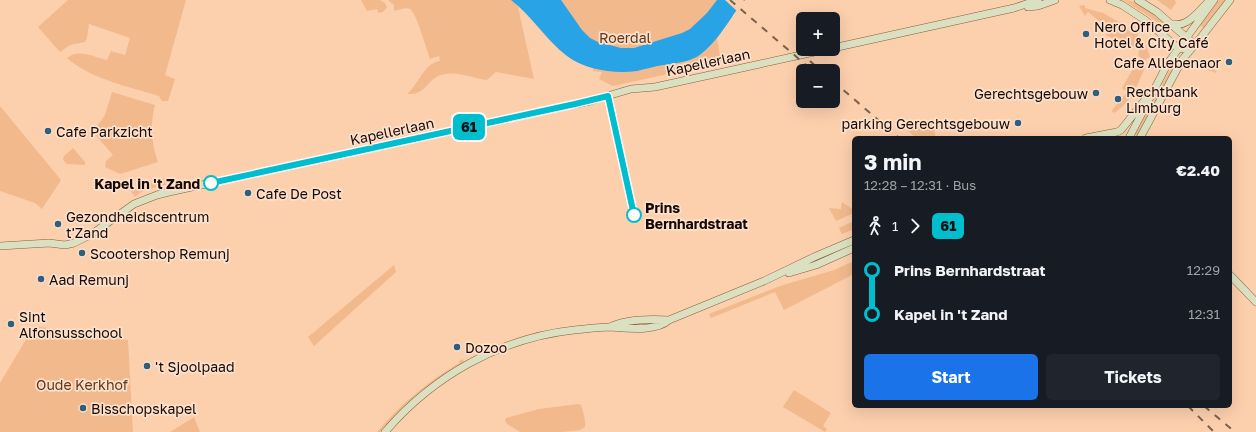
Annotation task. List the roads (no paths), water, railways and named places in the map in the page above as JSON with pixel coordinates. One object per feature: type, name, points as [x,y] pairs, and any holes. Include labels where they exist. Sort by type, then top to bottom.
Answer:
[{"type":"main road","points":[[840,46],[1054,0]]},
{"type":"main road","points":[[1110,0],[1145,20],[1178,48],[1186,49],[1196,45]]},
{"type":"main road","points":[[1138,0],[1157,12],[1196,45]]},
{"type":"main road","points":[[1172,24],[1178,25],[1186,22],[1210,0]]},
{"type":"main road","points":[[1130,136],[1168,63],[1214,0]]},
{"type":"main road","points":[[1141,136],[1182,60],[1196,45],[1229,1]]},
{"type":"main road","name":"Kapellerlaan","points":[[0,246],[50,243],[65,245],[74,243],[92,234],[134,204],[157,195],[582,102],[631,89],[655,87],[796,56]]},
{"type":"main road","points":[[1096,136],[1121,130],[1127,125],[1140,105],[1151,95]]},
{"type":"main road","points":[[385,432],[412,404],[433,386],[467,363],[480,357],[510,345],[573,330],[610,327],[642,328],[665,324],[669,320],[764,281],[852,241]]},
{"type":"main road","points":[[764,281],[816,265],[852,249]]},
{"type":"main road","points":[[1232,277],[1256,302]]},
{"type":"water","points":[[511,0],[561,0],[582,30],[590,38],[598,42],[621,48],[634,48],[682,33],[690,29],[707,13],[717,0],[745,0],[722,32],[706,50],[697,57],[683,62],[637,71],[619,72],[591,68],[567,56],[552,43],[519,6]]},
{"type":"railway","points":[[730,0],[805,64]]},
{"type":"railway","points":[[810,61],[813,64]]},
{"type":"railway","points":[[840,87],[897,136]]},
{"type":"railway","points":[[1190,408],[1214,432]]},
{"type":"railway","points":[[1206,408],[1235,432]]},
{"type":"place","name":"Nero Office Hotel & City Café","points":[[1086,34]]},
{"type":"place","name":"Cafe Allebenaor","points":[[1229,62]]},
{"type":"place","name":"Gerechtsgebouw","points":[[1096,93]]},
{"type":"place","name":"Rechtbank Limburg","points":[[1118,99]]},
{"type":"place","name":"parking Gerechtsgebouw","points":[[1018,123]]},
{"type":"place","name":"Cafe Parkzicht","points":[[48,131]]},
{"type":"place","name":"Kapel in 't Zand","points":[[211,183]]},
{"type":"place","name":"Cafe De Post","points":[[248,193]]},
{"type":"place","name":"Prins Bernhardstraat","points":[[634,215]]},
{"type":"place","name":"Gezondheidscentrum t'Zand","points":[[58,224]]},
{"type":"place","name":"Scootershop Remunj","points":[[82,253]]},
{"type":"place","name":"Aad Remunj","points":[[41,279]]},
{"type":"place","name":"Sint Alfonsusschool","points":[[11,324]]},
{"type":"place","name":"Dozoo","points":[[457,347]]},
{"type":"place","name":"'t Sjoolpaad","points":[[147,366]]},
{"type":"place","name":"Bisschopskapel","points":[[83,408]]},
{"type":"park label","name":"Roerdal","points":[[625,37]]},
{"type":"park label","name":"Oude Kerkhof","points":[[82,384]]}]
